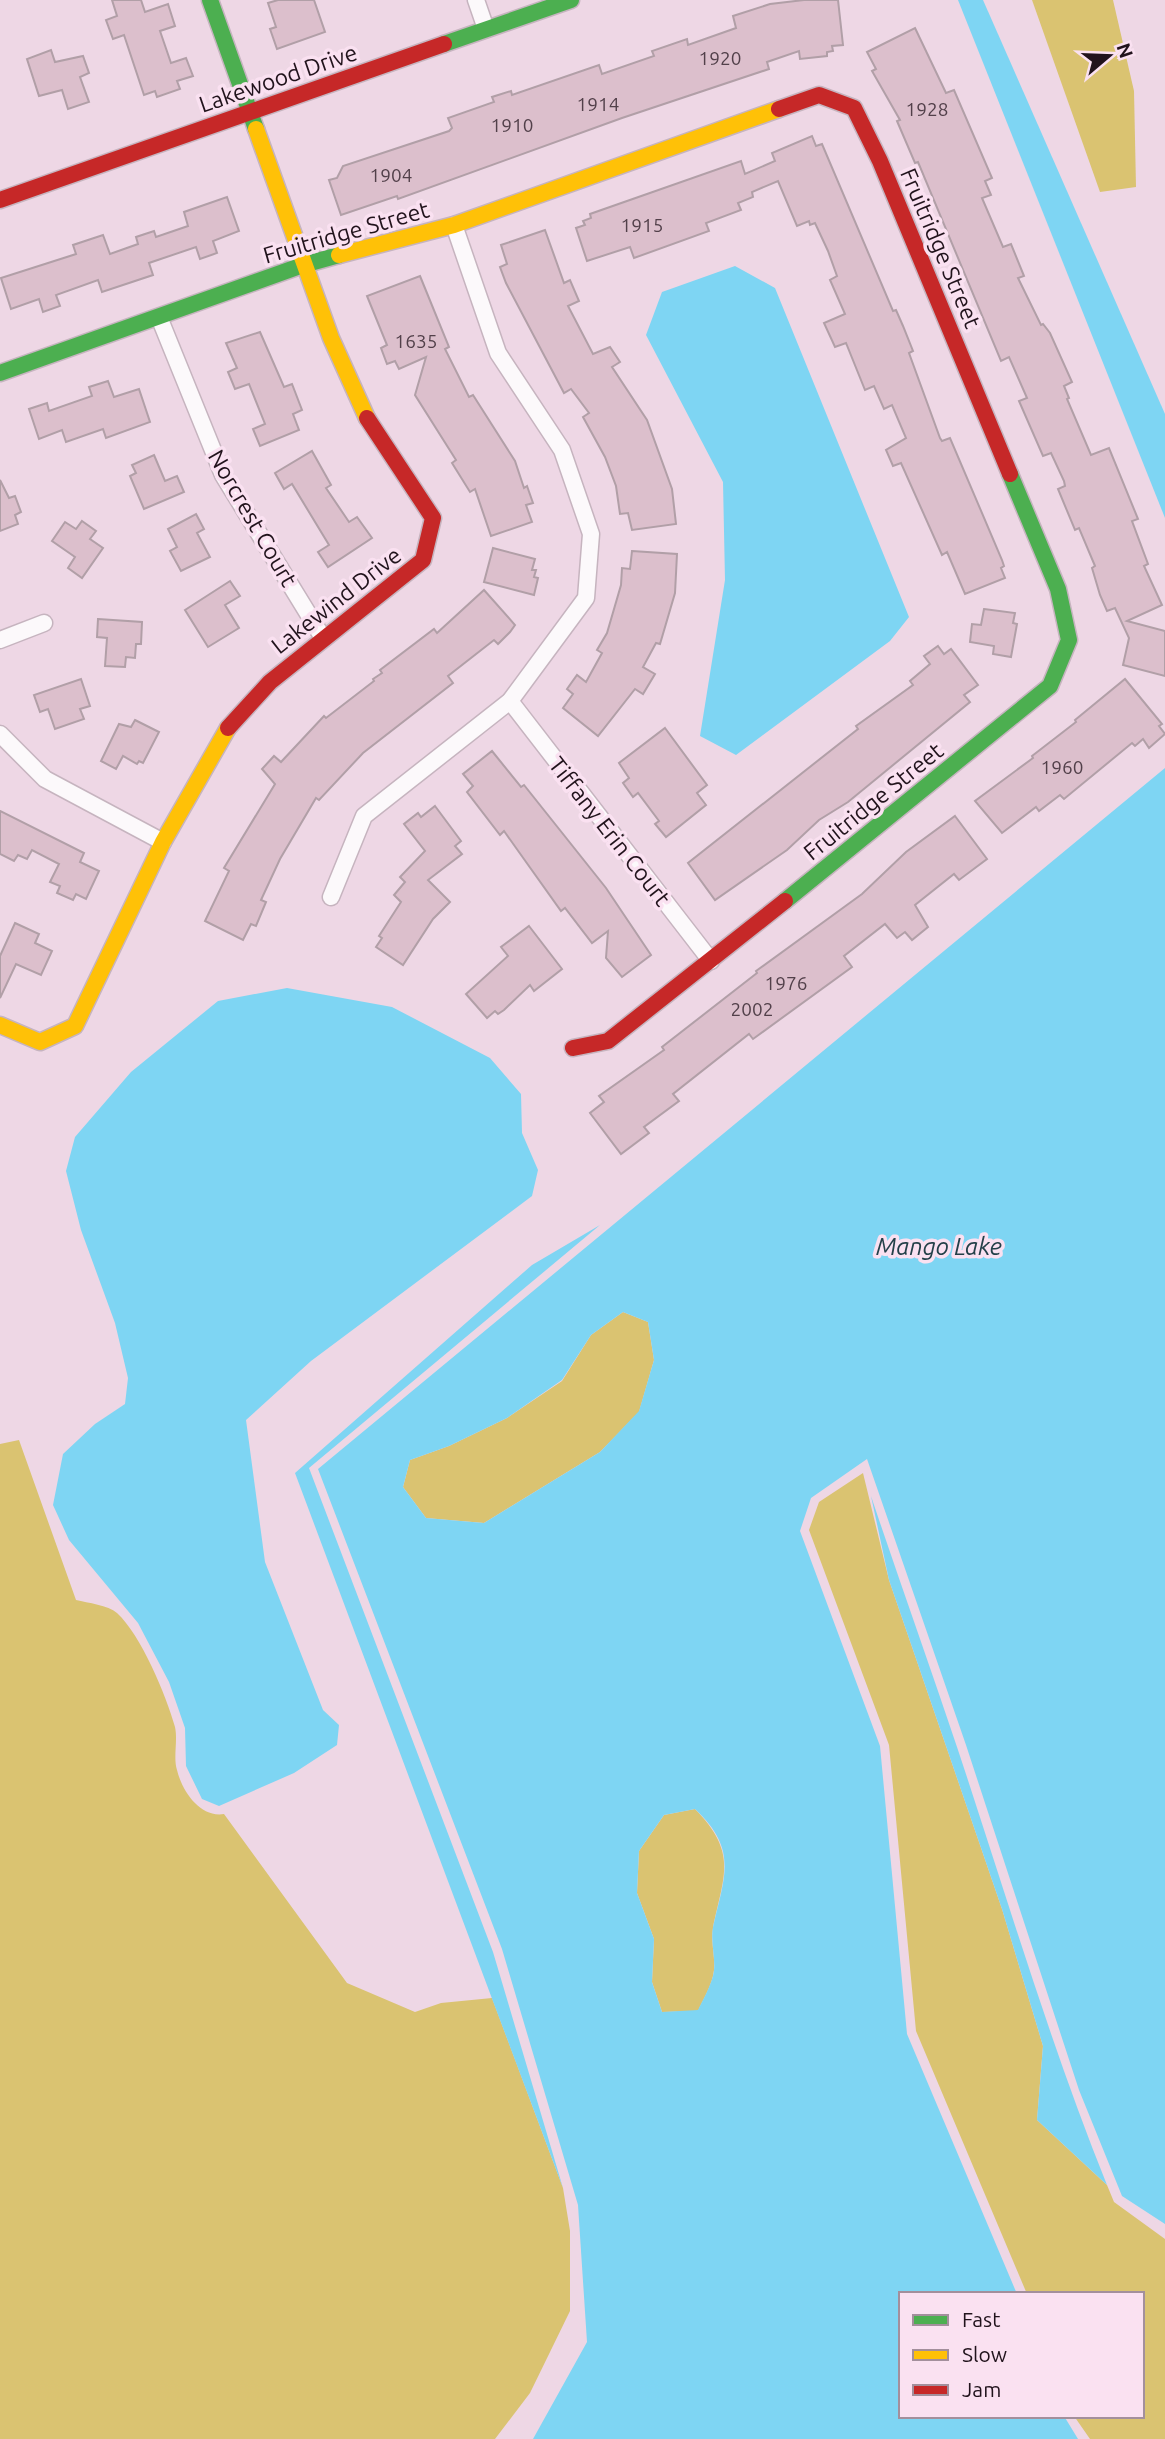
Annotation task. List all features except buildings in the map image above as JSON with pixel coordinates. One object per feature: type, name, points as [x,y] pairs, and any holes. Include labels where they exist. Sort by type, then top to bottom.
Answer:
[{"type":"street","name":"Lakewind Drive","points":[[0,1025],[40,1042],[75,1026],[163,842],[228,728],[270,682],[423,560],[433,518],[372,428],[331,338],[211,0]]},
{"type":"street","points":[[476,0],[486,30]]},
{"type":"street","name":"Lakewood Drive","points":[[0,200],[571,0]]},
{"type":"street","name":"Fruitridge Street","points":[[0,373],[303,265],[454,225],[819,95],[854,108],[880,161],[1058,590],[1069,640],[1050,687],[608,1041],[573,1048]]},
{"type":"street","points":[[331,897],[364,816],[510,701],[586,598],[591,534],[562,450],[498,353],[454,225]]},
{"type":"street","name":"Norcrest Court","points":[[159,317],[223,475],[323,638]]},
{"type":"street","points":[[0,640],[44,623]]},
{"type":"street","name":"Tiffany Erin Court","points":[[510,701],[711,961]]},
{"type":"street","points":[[0,734],[45,779],[163,842]]},
{"type":"shaded area","points":[[1032,0],[1113,0],[1134,91],[1136,187],[1100,192]]},
{"type":"shaded area","points":[[623,1312],[648,1322],[654,1360],[639,1412],[600,1452],[484,1523],[426,1518],[403,1487],[410,1460],[449,1446],[507,1418],[562,1381],[591,1335]]},
{"type":"shaded area","points":[[19,1440],[76,1600],[103,1606],[117,1613],[135,1636],[152,1666],[175,1727],[176,1765],[183,1786],[193,1801],[207,1812],[224,1814],[347,1983],[415,2012],[441,2003],[492,1998],[563,2188],[570,2231],[570,2311],[530,2393],[495,2439],[0,2439],[0,1444]]},
{"type":"shaded area","points":[[863,1473],[889,1580],[1002,1909],[1043,2046],[1037,2120],[1107,2185],[1114,2202],[1165,2239],[1165,2439],[1090,2439],[1075,2418],[1144,2418],[1144,2292],[1026,2292],[916,2031],[889,1745],[809,1530],[819,1502]]},
{"type":"shaded area","points":[[695,1809],[718,1839],[724,1865],[712,1934],[714,1970],[698,2011],[662,2012],[652,1982],[654,1939],[637,1893],[639,1851],[664,1815]]},
{"type":"water","points":[[958,0],[983,0],[1165,414],[1165,518]]},
{"type":"water","points":[[735,266],[775,288],[909,617],[890,641],[736,755],[700,736],[725,580],[723,482],[646,335],[662,292]]},
{"type":"water","name":"Mango Lake","points":[[1165,768],[1165,2224],[1122,2196],[1079,2090],[966,1745],[867,1459],[811,1498],[800,1531],[880,1746],[907,2034],[1016,2292],[899,2292],[899,2418],[1065,2418],[1078,2439],[533,2439],[587,2342],[578,2205],[502,1949],[318,1469]],"holes":[[[623,1312],[648,1322],[654,1360],[639,1411],[600,1452],[484,1523],[426,1518],[403,1487],[410,1460],[449,1446],[507,1418],[562,1380],[591,1335]],[[695,1809],[718,1838],[725,1865],[712,1933],[713,1976],[698,2010],[662,2012],[652,1982],[654,1939],[637,1893],[639,1851],[664,1815]]]},
{"type":"water","points":[[287,988],[392,1007],[490,1058],[521,1094],[522,1133],[538,1170],[532,1196],[311,1361],[246,1420],[265,1562],[323,1710],[339,1725],[337,1745],[294,1773],[219,1806],[202,1799],[186,1766],[185,1728],[169,1682],[138,1623],[69,1540],[53,1505],[63,1454],[95,1424],[125,1404],[128,1378],[115,1323],[81,1230],[66,1171],[75,1137],[131,1072],[218,1001]]},
{"type":"water","points":[[600,1225],[309,1468],[493,1952],[563,2188],[295,1473],[532,1265]]},
{"type":"water","points":[[871,1496],[1047,2022],[1107,2185],[1037,2120],[1043,2046],[1002,1909],[889,1580]]},
{"type":"traffic: fast","points":[[210,0],[256,129]]},
{"type":"traffic: fast","points":[[444,44],[571,0]]},
{"type":"traffic: fast","points":[[0,373],[303,265],[339,255]]},
{"type":"traffic: fast","points":[[785,901],[1050,686],[1069,640],[1058,589],[1010,474]]},
{"type":"traffic: slow","points":[[339,255],[454,225],[779,109]]},
{"type":"traffic: slow","points":[[256,129],[331,338],[367,418]]},
{"type":"traffic: slow","points":[[0,1025],[40,1042],[75,1026],[163,842],[228,728]]},
{"type":"traffic: jam","points":[[0,200],[444,44]]},
{"type":"traffic: jam","points":[[779,109],[819,95],[854,108],[880,161],[1010,474]]},
{"type":"traffic: jam","points":[[228,728],[270,682],[423,560],[433,518],[367,418]]},
{"type":"traffic: jam","points":[[573,1048],[608,1041],[785,901]]}]
